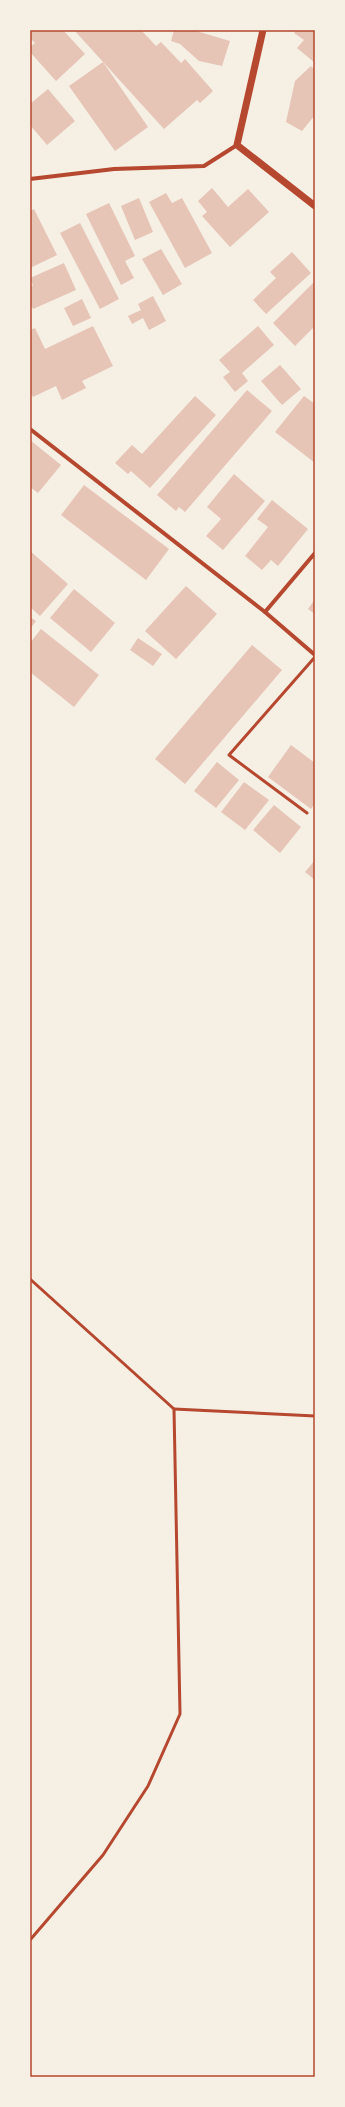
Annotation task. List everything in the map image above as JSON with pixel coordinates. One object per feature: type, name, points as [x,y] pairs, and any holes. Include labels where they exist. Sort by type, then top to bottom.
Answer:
[{"type":"street","points":[[30,178],[114,169],[204,166],[237,146],[263,30]]},
{"type":"street","points":[[237,146],[315,206]]},
{"type":"street","points":[[30,430],[265,612],[315,656]]},
{"type":"street","points":[[265,612],[315,553]]},
{"type":"lane","points":[[307,813],[229,755],[315,656]]},
{"type":"lane","points":[[30,1279],[174,1409],[315,1416]]},
{"type":"lane","points":[[30,1940],[103,1855],[148,1786],[180,1714],[174,1409]]},
{"type":"building","points":[[30,30],[63,30],[85,54],[56,81],[30,52],[30,47],[35,43],[30,38]]},
{"type":"building","points":[[74,30],[141,30],[156,46],[161,42],[181,63],[185,59],[213,91],[200,103],[197,100],[164,129]]},
{"type":"building","points":[[174,30],[193,30],[230,41],[222,66],[199,61],[180,44],[171,41]]},
{"type":"building","points":[[296,30],[312,30],[315,32],[315,63],[297,48],[304,40],[294,33]]},
{"type":"building","points":[[103,62],[148,127],[115,151],[69,86]]},
{"type":"building","points":[[311,66],[315,70],[315,115],[302,131],[286,122],[295,81]]},
{"type":"building","points":[[48,89],[75,121],[47,145],[30,125],[30,104]]},
{"type":"building","points":[[212,188],[228,207],[248,189],[269,212],[230,247],[202,216],[207,212],[198,201]]},
{"type":"building","points":[[166,193],[172,203],[182,198],[212,253],[185,268],[149,202]]},
{"type":"building","points":[[139,198],[153,232],[135,240],[121,206]]},
{"type":"building","points":[[109,203],[135,256],[125,261],[134,278],[121,285],[86,214]]},
{"type":"building","points":[[34,209],[57,255],[30,268],[30,211]]},
{"type":"building","points":[[80,223],[119,299],[100,309],[60,233]]},
{"type":"building","points":[[161,249],[182,284],[163,295],[142,259]]},
{"type":"building","points":[[292,252],[311,273],[266,314],[253,300],[276,278],[270,272]]},
{"type":"building","points":[[64,263],[76,290],[33,309],[30,303],[30,287],[33,286],[30,278]]},
{"type":"building","points":[[315,281],[315,326],[295,346],[273,323]]},
{"type":"building","points":[[153,296],[166,321],[149,330],[143,318],[132,324],[128,316],[141,310],[138,304]]},
{"type":"building","points":[[82,299],[91,318],[73,326],[64,308]]},
{"type":"building","points":[[93,326],[113,366],[82,381],[86,388],[62,400],[56,386],[33,397],[30,391],[30,330],[35,328],[45,349]]},
{"type":"building","points":[[258,326],[274,345],[242,373],[248,381],[235,392],[223,377],[230,372],[219,360]]},
{"type":"building","points":[[280,365],[301,389],[282,405],[261,381]]},
{"type":"building","points":[[247,390],[272,411],[185,512],[179,507],[176,511],[157,495]]},
{"type":"building","points":[[195,396],[216,415],[150,488],[131,471],[128,474],[115,463],[132,445],[142,454]]},
{"type":"building","points":[[304,396],[315,404],[315,463],[275,432]]},
{"type":"building","points":[[30,440],[61,465],[38,493],[30,487]]},
{"type":"building","points":[[234,474],[265,501],[223,550],[206,536],[221,519],[207,507]]},
{"type":"building","points":[[84,485],[169,549],[146,580],[61,515]]},
{"type":"building","points":[[272,500],[308,529],[278,566],[271,560],[262,570],[245,556],[268,527],[257,519]]},
{"type":"building","points":[[30,551],[68,584],[40,616],[30,607]]},
{"type":"building","points":[[186,586],[217,614],[176,659],[145,631]]},
{"type":"building","points":[[74,589],[115,623],[91,652],[50,618]]},
{"type":"building","points":[[315,599],[315,614],[308,609]]},
{"type":"building","points":[[30,617],[36,621],[30,629]]},
{"type":"building","points":[[41,629],[99,675],[74,707],[30,672],[30,643]]},
{"type":"building","points":[[138,638],[162,654],[153,666],[130,650]]},
{"type":"building","points":[[252,645],[282,670],[185,784],[155,759]]},
{"type":"building","points":[[291,745],[315,763],[315,803],[311,809],[268,777]]},
{"type":"building","points":[[217,762],[239,780],[216,808],[194,791]]},
{"type":"building","points":[[244,782],[269,800],[245,830],[221,812]]},
{"type":"building","points":[[274,805],[301,827],[280,853],[253,830]]},
{"type":"building","points":[[315,860],[315,880],[305,872]]}]
